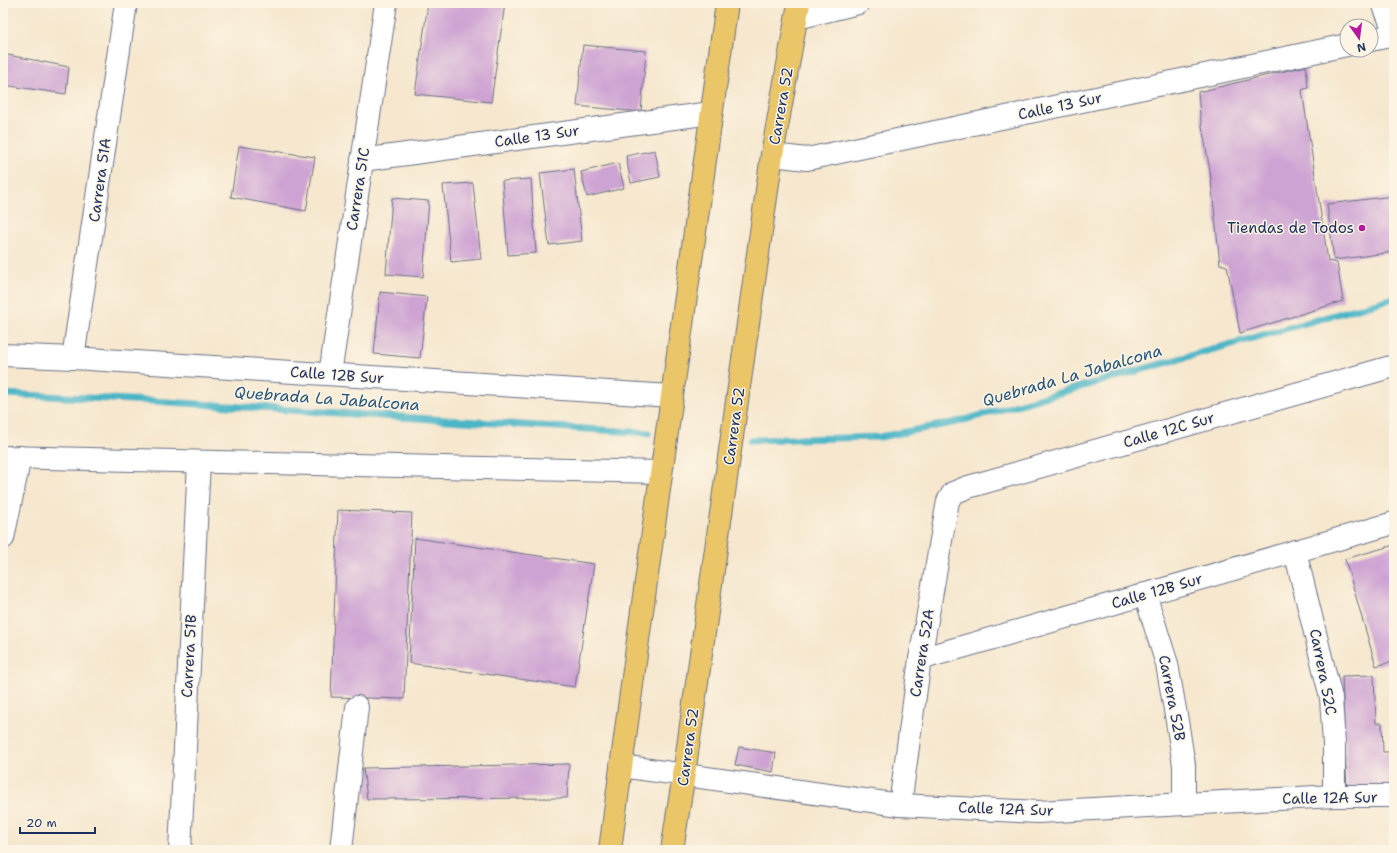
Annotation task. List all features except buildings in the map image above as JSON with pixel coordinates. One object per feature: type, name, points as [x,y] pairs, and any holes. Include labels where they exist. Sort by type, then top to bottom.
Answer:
[{"type":"main road","points":[[610,850],[671,396],[727,3]]},
{"type":"main road","name":"Carrera 52","points":[[672,850],[772,155],[798,10]]},
{"type":"street","name":"Carrera 51A","points":[[74,358],[126,3]]},
{"type":"street","name":"Carrera 51C","points":[[330,374],[386,3]]},
{"type":"street","points":[[798,10],[858,3]]},
{"type":"street","points":[[1383,3],[1394,31]]},
{"type":"street","points":[[1379,38],[1394,35]]},
{"type":"street","name":"Calle 13 Sur","points":[[772,155],[807,159],[1339,47]]},
{"type":"street","name":"Calle 13 Sur","points":[[362,160],[711,113]]},
{"type":"street","name":"Calle 12B Sur","points":[[3,355],[74,358],[671,396]]},
{"type":"street","name":"Calle 12C Sur","points":[[948,501],[953,493],[968,487],[1394,366]]},
{"type":"street","points":[[3,538],[11,457],[661,472]]},
{"type":"street","name":"Carrera 51B","points":[[180,850],[199,462]]},
{"type":"street","name":"Carrera 52A","points":[[900,805],[920,659],[948,501]]},
{"type":"street","name":"Calle 12B Sur","points":[[920,659],[1394,522]]},
{"type":"street","name":"Carrera 52C","points":[[1295,551],[1331,698],[1334,744],[1334,796]]},
{"type":"street","name":"Carrera 52B","points":[[1145,594],[1167,664],[1175,707],[1184,765],[1184,804]]},
{"type":"street","points":[[341,850],[357,707]]},
{"type":"street","name":"Calle 12A Sur","points":[[621,766],[900,805],[1038,812],[1334,796],[1394,796]]},
{"type":"waterway","name":"Quebrada La Jabalcona","points":[[751,440],[880,437],[957,422],[1394,298]]},
{"type":"waterway","name":"Quebrada La Jabalcona","points":[[3,394],[152,401],[648,433]]},
{"type":"place","name":"Tiendas de Todos","points":[[1362,228]]}]
